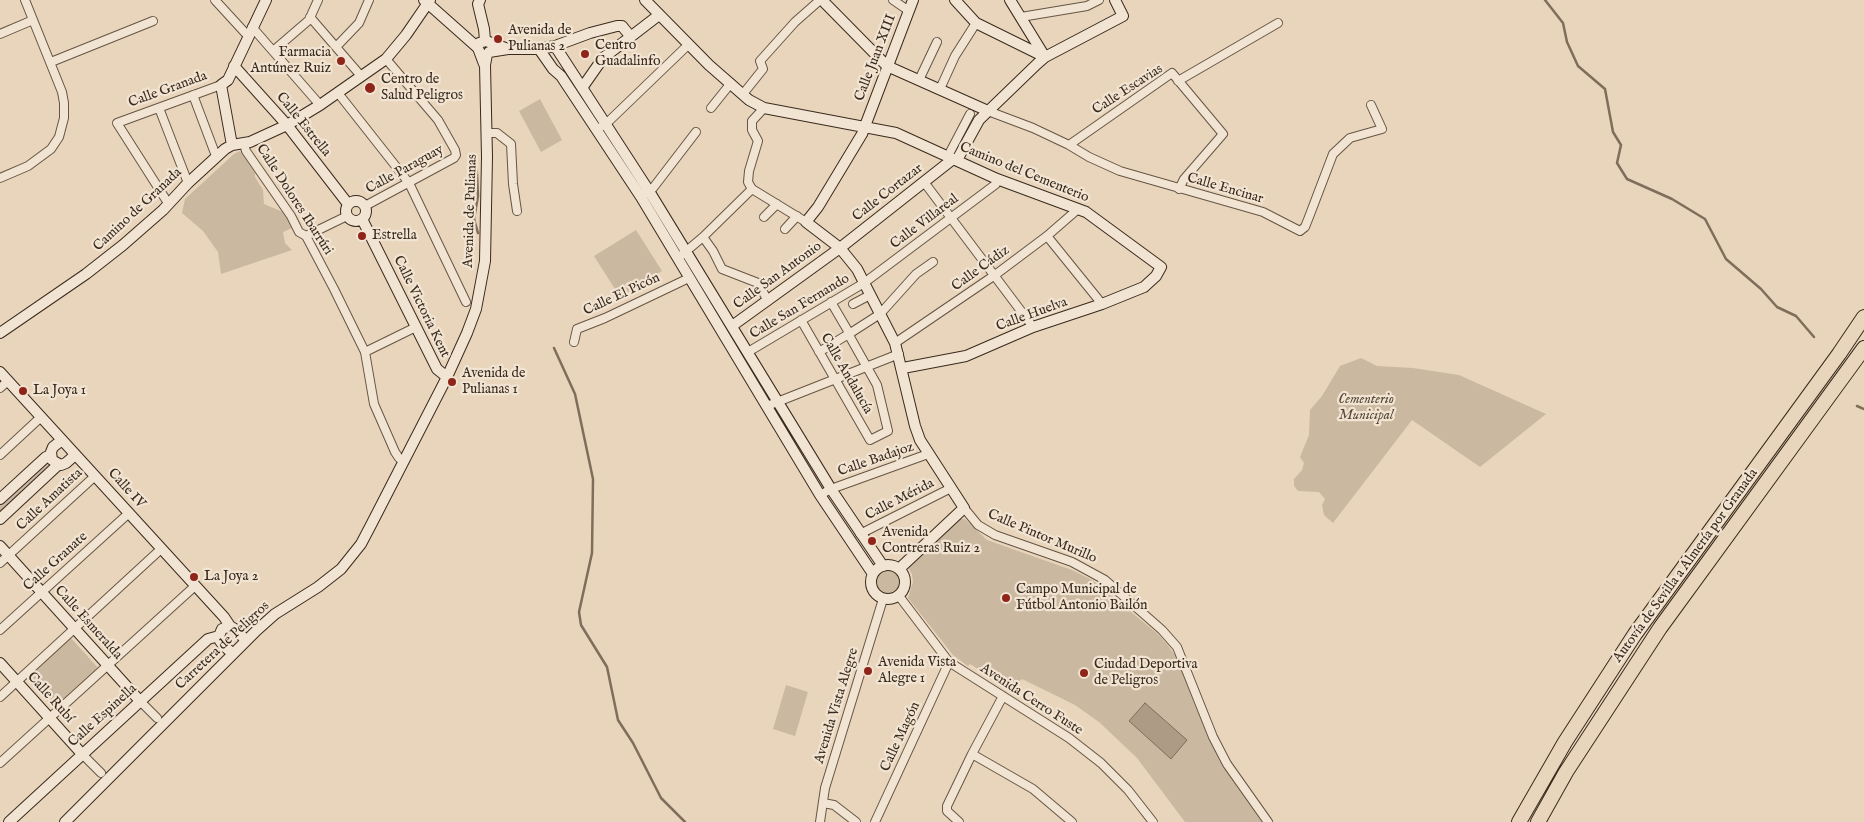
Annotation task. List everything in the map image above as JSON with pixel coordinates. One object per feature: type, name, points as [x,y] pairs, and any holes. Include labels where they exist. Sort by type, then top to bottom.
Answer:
[{"type":"highway","name":"Autovía de Sevilla a Almería por Granada","points":[[1519,822],[1565,742],[1635,634],[1864,317]]},
{"type":"highway","name":"Autovía de Sevilla a Almería por Granada","points":[[1538,822],[1566,772],[1660,628],[1864,348]]},
{"type":"street","points":[[0,178],[28,166],[51,149],[62,128],[64,118],[64,103],[25,0]]},
{"type":"street","points":[[215,0],[273,51],[320,105]]},
{"type":"street","points":[[273,51],[309,20],[318,0]]},
{"type":"street","points":[[336,47],[359,23],[369,0]]},
{"type":"street","name":"Avenida de Pulianas","points":[[404,461],[467,333],[476,308],[485,261],[485,65],[482,20],[478,4],[480,0]]},
{"type":"street","points":[[645,0],[688,45],[744,94],[764,108],[752,121],[752,130],[758,141],[749,171],[748,182],[752,189],[703,237],[682,254]]},
{"type":"street","points":[[744,94],[763,69],[760,61],[795,22],[821,0],[887,66],[988,110]]},
{"type":"street","points":[[893,0],[909,11]]},
{"type":"street","name":"Calle Juan XIII","points":[[806,222],[818,207],[862,134],[913,0]]},
{"type":"street","points":[[954,0],[976,23],[1045,58]]},
{"type":"street","points":[[1010,0],[1045,58]]},
{"type":"street","points":[[1021,17],[1087,6],[1099,0]]},
{"type":"street","points":[[953,158],[988,110],[1045,58],[1122,16],[1115,0]]},
{"type":"street","points":[[427,1],[461,31],[484,47],[503,46],[508,49],[539,49],[555,46],[590,33],[617,26],[625,29],[630,37]]},
{"type":"street","name":"Camino de Granada","points":[[0,333],[104,260],[143,228],[216,156],[232,145],[244,144],[287,125],[338,93],[386,59],[406,35],[427,1]]},
{"type":"street","name":"Calle Granada","points":[[168,203],[117,123],[221,85],[228,80],[263,2]]},
{"type":"street","points":[[582,88],[604,58],[659,16]]},
{"type":"street","points":[[310,17],[361,76]]},
{"type":"street","points":[[0,34],[34,20]]},
{"type":"street","points":[[50,62],[153,21]]},
{"type":"street","points":[[940,89],[955,56],[976,23]]},
{"type":"street","name":"Calle Escavias","points":[[1069,145],[1172,74],[1178,81],[1278,23]]},
{"type":"street","points":[[920,80],[937,42]]},
{"type":"street","points":[[597,129],[606,123],[688,45]]},
{"type":"street","points":[[555,46],[606,123],[645,194],[682,254],[732,326],[831,489],[882,566]]},
{"type":"street","points":[[539,49],[553,69],[561,76],[645,194]]},
{"type":"street","name":"Calle Paraguay","points":[[365,206],[454,158],[456,155],[438,120],[386,59]]},
{"type":"street","name":"Calle Estrella","points":[[234,66],[287,125],[348,204]]},
{"type":"street","points":[[1178,81],[1223,134],[1184,179],[1179,189]]},
{"type":"street","points":[[711,108],[731,83]]},
{"type":"street","points":[[221,85],[232,145]]},
{"type":"street","points":[[338,93],[409,183],[466,302]]},
{"type":"street","points":[[193,95],[216,156]]},
{"type":"street","name":"Calle Encinar","points":[[988,110],[1033,128],[1120,171],[1263,212],[1300,231],[1305,227],[1333,154],[1350,138],[1382,129],[1371,105]]},
{"type":"street","points":[[159,108],[188,183]]},
{"type":"street","name":"Camino del Cementerio","points":[[764,108],[896,133],[997,179],[1086,212],[1161,267]]},
{"type":"street","points":[[953,158],[970,114]]},
{"type":"street","points":[[645,194],[696,132]]},
{"type":"street","points":[[486,133],[497,133],[511,144],[512,184],[518,211]]},
{"type":"street","name":"Calle Dolores Ibarrúri","points":[[244,144],[246,150],[300,232],[306,236],[365,352],[374,404],[395,452],[404,461]]},
{"type":"street","name":"Calle Cortazar","points":[[840,248],[953,158]]},
{"type":"street","name":"Calle Villareal","points":[[864,283],[996,184],[997,179]]},
{"type":"street","points":[[924,182],[1033,327]]},
{"type":"street","name":"Calle Pintor Murillo","points":[[752,189],[806,222],[840,248],[857,269],[896,343],[915,426],[928,454],[964,508],[978,525],[995,535],[1072,562],[1105,580],[1162,630],[1177,647],[1213,737],[1227,764],[1268,822]]},
{"type":"street","points":[[356,201],[365,206],[366,214],[362,219],[353,221],[347,216],[348,204],[356,201]]},
{"type":"street","points":[[764,217],[777,204]]},
{"type":"street","name":"Calle Cádiz","points":[[896,343],[995,276],[1078,210]]},
{"type":"street","points":[[306,236],[347,216]]},
{"type":"street","points":[[785,229],[797,216]]},
{"type":"street","name":"Calle Victoria Kent","points":[[362,219],[437,369],[446,377]]},
{"type":"street","points":[[1047,236],[1102,304]]},
{"type":"street","points":[[703,237],[713,250],[722,269],[758,282],[768,302]]},
{"type":"street","name":"Calle San Antonio","points":[[732,326],[768,302],[840,248]]},
{"type":"street","points":[[682,254],[689,278],[820,495],[873,574]]},
{"type":"street","points":[[819,352],[880,314],[916,274],[933,262]]},
{"type":"street","name":"Calle Huelva","points":[[903,368],[966,356],[1033,327],[1144,288],[1156,276],[1161,267]]},
{"type":"street","name":"Calle El Picón","points":[[574,342],[577,329],[605,318],[689,278]]},
{"type":"street","name":"Calle San Fernando","points":[[748,352],[864,283]]},
{"type":"street","points":[[853,304],[870,295]]},
{"type":"street","points":[[831,302],[868,367]]},
{"type":"street","name":"Calle Andalucía","points":[[801,320],[870,440],[888,431],[878,385],[868,367]]},
{"type":"street","points":[[723,332],[732,326]]},
{"type":"street","points":[[365,352],[416,327]]},
{"type":"street","points":[[768,406],[899,354]]},
{"type":"street","name":"Calle IV","points":[[0,372],[4,384],[41,417],[224,617],[230,626]]},
{"type":"street","points":[[0,455],[41,417]]},
{"type":"street","points":[[0,499],[46,457],[50,456],[53,447],[62,440]]},
{"type":"street","points":[[0,519],[59,464],[66,463],[75,454]]},
{"type":"street","name":"Calle Badajoz","points":[[820,495],[831,489],[928,454]]},
{"type":"street","points":[[50,456],[52,460],[59,464]]},
{"type":"street","name":"Carretera de Peligros","points":[[65,822],[245,640],[275,614],[318,587],[341,568],[361,544],[404,461]]},
{"type":"street","name":"Calle Amatista","points":[[0,563],[95,476]]},
{"type":"street","name":"Calle Mérida","points":[[860,534],[951,488]]},
{"type":"street","points":[[899,568],[964,508]]},
{"type":"street","name":"Calle Granate","points":[[0,630],[128,513]]},
{"type":"street","name":"Calle Esmeralda","points":[[0,546],[157,718]]},
{"type":"street","points":[[0,697],[162,549]]},
{"type":"street","points":[[892,565],[899,568],[905,578],[903,590],[899,596],[893,599],[883,599],[877,596],[871,588],[873,574],[882,566],[892,565]]},
{"type":"street","points":[[0,763],[195,586]]},
{"type":"street","name":"Avenida Cerro Fuste","points":[[899,596],[949,662],[1069,738],[1101,762],[1128,790],[1153,822]]},
{"type":"street","name":"Avenida Vista Alegre","points":[[820,822],[835,754],[883,599]]},
{"type":"street","points":[[232,653],[220,642],[219,636],[222,629],[230,626],[238,631],[245,640]]},
{"type":"street","name":"Calle Espinella","points":[[9,822],[208,639],[219,636]]},
{"type":"street","name":"Calle Magón","points":[[875,822],[949,662]]},
{"type":"street","name":"Calle Rubí","points":[[0,663],[101,773]]},
{"type":"street","points":[[959,822],[947,811],[947,806],[1003,696]]},
{"type":"street","points":[[972,754],[1033,789],[1072,822]]},
{"type":"street","points":[[823,803],[834,804],[856,822]]},
{"type":"green space","points":[[540,99],[562,140],[541,152],[519,111]]},
{"type":"green space","points":[[240,151],[255,173],[255,177],[263,190],[264,204],[283,212],[292,228],[283,232],[285,243],[292,250],[221,274],[218,252],[203,231],[182,213],[185,199],[234,154]]},
{"type":"green space","points":[[636,230],[662,271],[620,297],[594,256]]},
{"type":"green space","name":"Cementerio Municipal","points":[[1361,358],[1377,366],[1413,368],[1459,375],[1546,414],[1480,467],[1412,420],[1333,523],[1324,515],[1322,505],[1325,499],[1319,492],[1298,491],[1294,486],[1294,479],[1302,470],[1304,463],[1300,457],[1309,435],[1310,410],[1322,396],[1340,366]]},
{"type":"green space","points":[[44,461],[53,463],[0,514],[0,504]]},
{"type":"green space","name":"Ciudad Deportiva de Peligros","points":[[958,519],[965,519],[987,540],[1072,570],[1092,580],[1158,634],[1177,658],[1213,747],[1263,822],[1185,822],[1137,758],[1099,722],[1075,705],[1022,679],[1010,689],[970,664],[968,666],[953,655],[908,598],[913,582],[912,574],[907,566]]},
{"type":"green space","points":[[888,570],[896,574],[900,582],[896,590],[888,594],[880,590],[876,582],[880,574]]},
{"type":"green space","points":[[71,638],[98,668],[54,708],[27,679]]},
{"type":"green space","points":[[786,685],[808,692],[795,736],[773,729]]},
{"type":"shaded area","points":[[1145,703],[1187,740],[1171,759],[1129,721]]},
{"type":"waterway","points":[[1545,0],[1563,23],[1567,42],[1578,66],[1605,89],[1613,132],[1621,145],[1617,163],[1627,179],[1672,199],[1705,219],[1726,259],[1761,289],[1777,307],[1796,316],[1814,337]]},
{"type":"waterway","points":[[475,164],[478,196],[474,219],[478,233]]},
{"type":"waterway","points":[[554,348],[575,394],[593,479],[592,553],[579,612],[581,625],[607,667],[618,720],[633,743],[661,798],[685,822]]},
{"type":"waterway","points":[[1857,406],[1864,409]]},
{"type":"place","name":"Avenida de Pulianas 2","points":[[498,39]]},
{"type":"place","name":"Centro Guadalinfo","points":[[585,54]]},
{"type":"place","name":"Farmacia Antúnez Ruiz","points":[[341,61]]},
{"type":"place","name":"Centro de Salud Peligros","points":[[370,88]]},
{"type":"place","name":"Estrella","points":[[362,236]]},
{"type":"place","name":"Avenida de Pulianas 1","points":[[452,382]]},
{"type":"place","name":"La Joya 1","points":[[23,391]]},
{"type":"place","name":"Avenida Contreras Ruiz 2","points":[[872,541]]},
{"type":"place","name":"La Joya 2","points":[[194,577]]},
{"type":"place","name":"Campo Municipal de Fútbol Antonio Bailón","points":[[1006,598]]},
{"type":"place","name":"Avenida Vista Alegre 1","points":[[868,671]]},
{"type":"place","name":"Ciudad Deportiva de Peligros","points":[[1084,673]]}]
